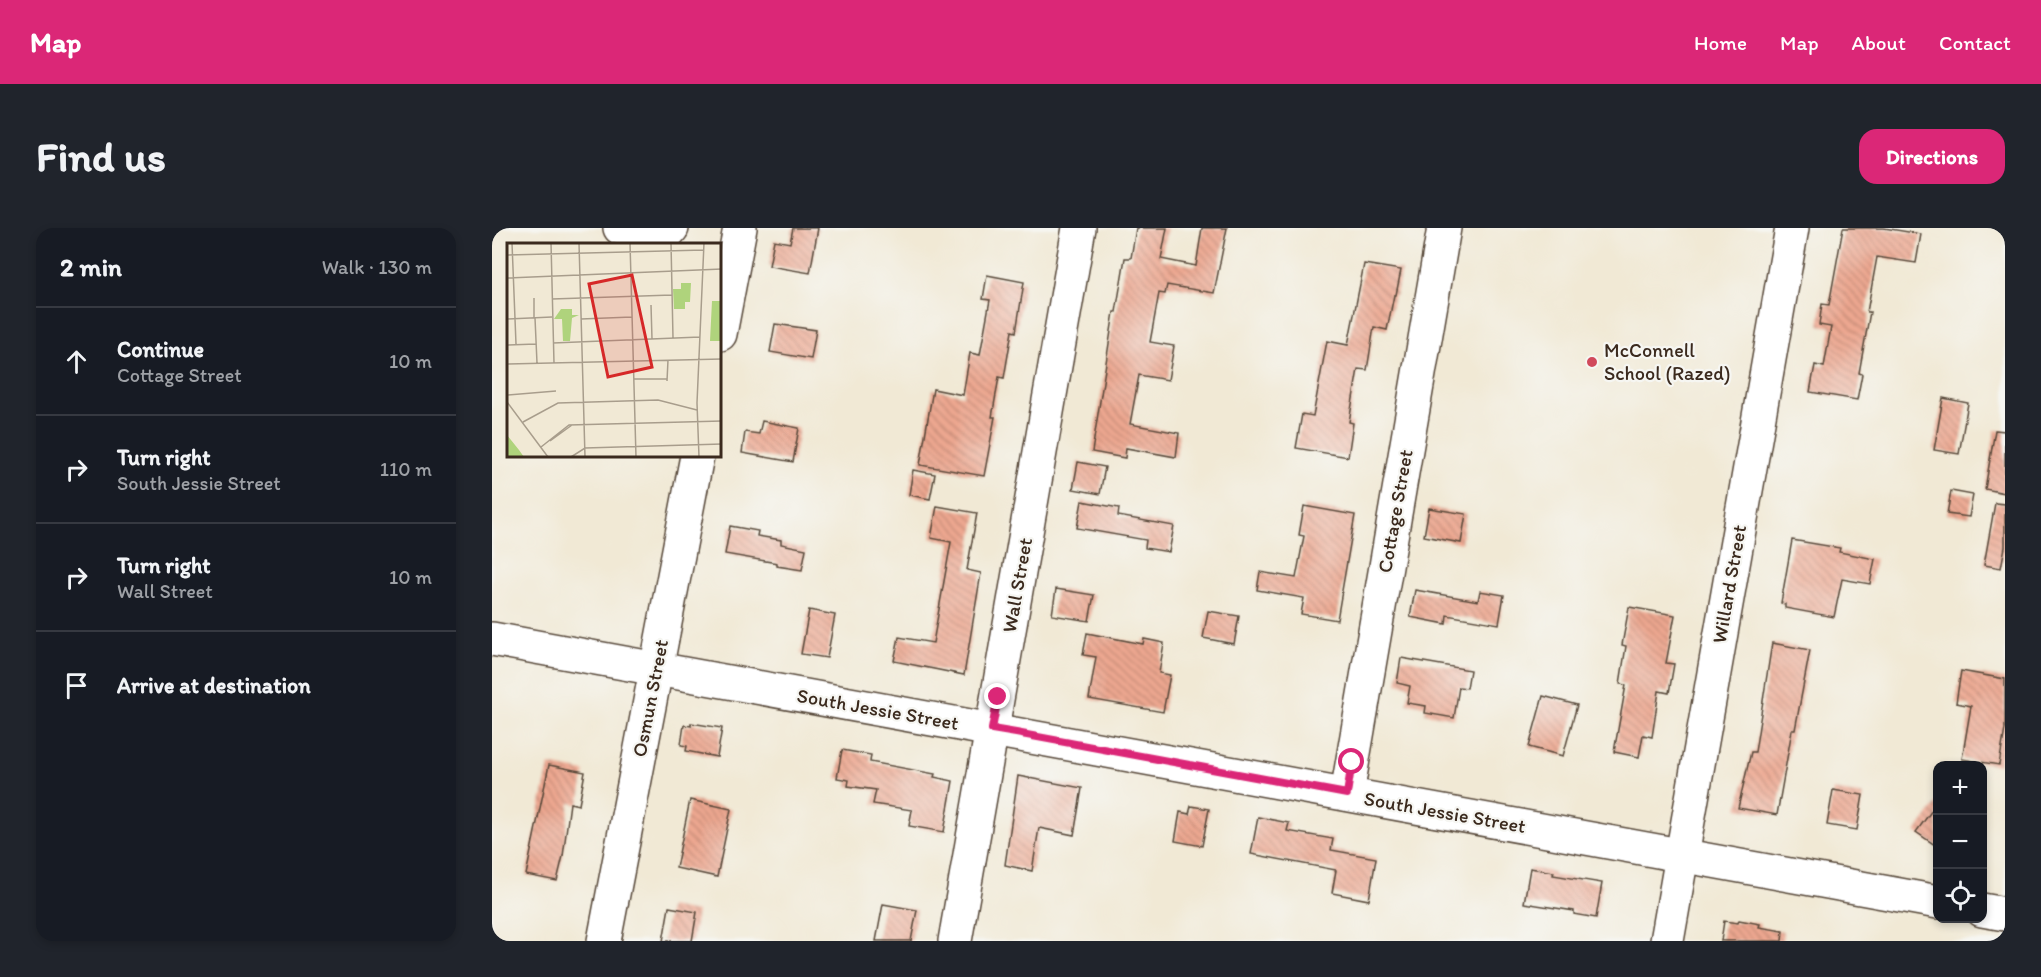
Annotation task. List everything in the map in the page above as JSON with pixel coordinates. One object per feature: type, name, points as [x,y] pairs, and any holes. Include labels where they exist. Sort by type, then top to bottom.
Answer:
[{"type":"street","points":[[620,228],[667,234],[672,228]]},
{"type":"street","points":[[722,323],[740,228]]},
{"type":"street","name":"Wall Street","points":[[955,941],[1079,228]]},
{"type":"street","name":"Cottage Street","points":[[1347,794],[1444,228]]},
{"type":"street","name":"Willard Street","points":[[1667,941],[1792,228]]},
{"type":"street","name":"Osmun Street","points":[[604,941],[697,458]]},
{"type":"street","name":"South Jessie Street","points":[[492,639],[1933,901]]},
{"type":"street","points":[[1987,911],[2005,914]]},
{"type":"building","points":[[793,228],[818,228],[810,273],[769,266],[774,240],[790,243]]},
{"type":"building","points":[[1136,228],[1167,228],[1161,259],[1196,266],[1202,228],[1227,228],[1214,293],[1167,285],[1165,294],[1159,293],[1150,342],[1174,346],[1168,380],[1139,375],[1130,424],[1179,433],[1176,457],[1126,448],[1125,458],[1092,452],[1114,312],[1116,312],[1125,258],[1131,258]]},
{"type":"building","points":[[1843,228],[1884,228],[1921,234],[1916,263],[1877,257],[1867,312],[1870,312],[1859,373],[1862,374],[1857,400],[1810,392],[1815,365],[1824,367],[1831,327],[1819,325],[1822,304],[1829,305]]},
{"type":"building","points":[[1364,264],[1401,270],[1387,330],[1374,327],[1367,370],[1358,369],[1349,422],[1353,423],[1348,457],[1296,448],[1302,414],[1313,416],[1327,341],[1348,345]]},
{"type":"building","points":[[987,275],[1024,282],[1016,332],[1012,331],[1004,378],[999,377],[992,417],[995,417],[984,476],[920,465],[933,389],[963,395],[970,353],[980,355],[990,300],[983,299]]},
{"type":"building","points":[[775,324],[816,330],[811,359],[770,352]]},
{"type":"building","points":[[1943,398],[1968,403],[1959,454],[1934,450]]},
{"type":"building","points":[[762,421],[799,428],[793,462],[742,453],[745,432],[759,434]]},
{"type":"building","points":[[1995,430],[2005,431],[2005,493],[1985,489]]},
{"type":"building","points":[[1078,462],[1105,467],[1100,494],[1073,489]]},
{"type":"building","points":[[913,470],[935,474],[930,499],[909,495]]},
{"type":"building","points":[[1951,491],[1973,495],[1969,517],[1947,514]]},
{"type":"building","points":[[1082,501],[1119,508],[1118,516],[1174,526],[1169,552],[1145,548],[1146,540],[1077,528]]},
{"type":"building","points":[[1995,503],[2005,504],[2005,547],[2001,568],[1984,565]]},
{"type":"building","points":[[937,506],[977,513],[967,570],[981,573],[964,675],[894,661],[899,637],[933,643],[951,542],[931,538]]},
{"type":"building","points":[[1304,506],[1355,515],[1337,620],[1301,614],[1304,598],[1257,590],[1260,572],[1296,578],[1304,536],[1299,535]]},
{"type":"building","points":[[1429,508],[1466,514],[1461,543],[1424,536]]},
{"type":"building","points":[[730,526],[758,531],[757,536],[781,540],[781,544],[806,549],[802,570],[725,554]]},
{"type":"building","points":[[1792,540],[1840,548],[1839,552],[1875,559],[1870,584],[1842,579],[1834,617],[1785,608],[1785,604],[1781,603]]},
{"type":"building","points":[[1056,589],[1094,595],[1089,621],[1052,615]]},
{"type":"building","points":[[1415,590],[1478,601],[1480,591],[1504,595],[1499,624],[1447,615],[1446,624],[1410,617]]},
{"type":"building","points":[[1629,607],[1675,615],[1666,663],[1674,664],[1669,693],[1659,691],[1652,737],[1643,735],[1639,757],[1614,752],[1626,685],[1620,684],[1626,646],[1622,645]]},
{"type":"building","points":[[809,610],[835,615],[827,658],[801,654]]},
{"type":"building","points":[[1208,611],[1239,616],[1234,644],[1203,638]]},
{"type":"building","points":[[1087,633],[1143,644],[1144,639],[1164,643],[1159,673],[1170,675],[1163,712],[1089,699],[1096,657],[1083,655]]},
{"type":"building","points":[[1772,643],[1810,650],[1795,730],[1792,730],[1777,815],[1738,808],[1751,752],[1755,752]]},
{"type":"building","points":[[1401,658],[1470,670],[1467,688],[1459,687],[1454,718],[1425,713],[1426,706],[1407,703],[1410,686],[1397,683]]},
{"type":"building","points":[[1961,671],[2005,679],[2005,729],[1999,765],[1987,763],[1987,761],[1962,759],[1971,706],[1956,703]]},
{"type":"building","points":[[1543,696],[1577,705],[1563,756],[1529,747]]},
{"type":"building","points":[[691,723],[722,728],[717,757],[686,751],[687,746],[681,745],[684,725],[691,726]]},
{"type":"building","points":[[842,750],[871,755],[870,762],[935,774],[934,777],[953,781],[944,832],[909,826],[912,810],[873,804],[876,790],[848,786],[849,780],[837,778]]},
{"type":"building","points":[[549,765],[585,772],[579,805],[570,803],[563,856],[557,881],[526,875]]},
{"type":"building","points":[[1018,776],[1082,788],[1074,835],[1039,828],[1032,871],[1005,865]]},
{"type":"building","points":[[1833,790],[1863,795],[1857,830],[1827,825]]},
{"type":"building","points":[[690,800],[731,809],[717,877],[676,868]]},
{"type":"building","points":[[1191,806],[1209,809],[1202,846],[1175,841],[1180,812],[1189,814]]},
{"type":"building","points":[[1933,809],[1933,844],[1916,832]]},
{"type":"building","points":[[1258,817],[1289,823],[1287,831],[1333,839],[1331,850],[1376,858],[1369,900],[1332,893],[1336,870],[1251,854]]},
{"type":"building","points":[[1530,868],[1554,872],[1553,875],[1602,883],[1596,918],[1574,914],[1574,911],[1524,903]]},
{"type":"building","points":[[883,904],[917,910],[911,941],[876,941]]},
{"type":"building","points":[[669,907],[697,912],[692,941],[663,941]]},
{"type":"building","points":[[1739,920],[1760,924],[1759,927],[1783,931],[1782,941],[1721,941],[1724,921],[1738,923]]},
{"type":"place","name":"McConnell School (Razed)","points":[[1592,362]]},
{"type":"route","points":[[998,697],[992,729],[1347,794],[1352,762]]}]
